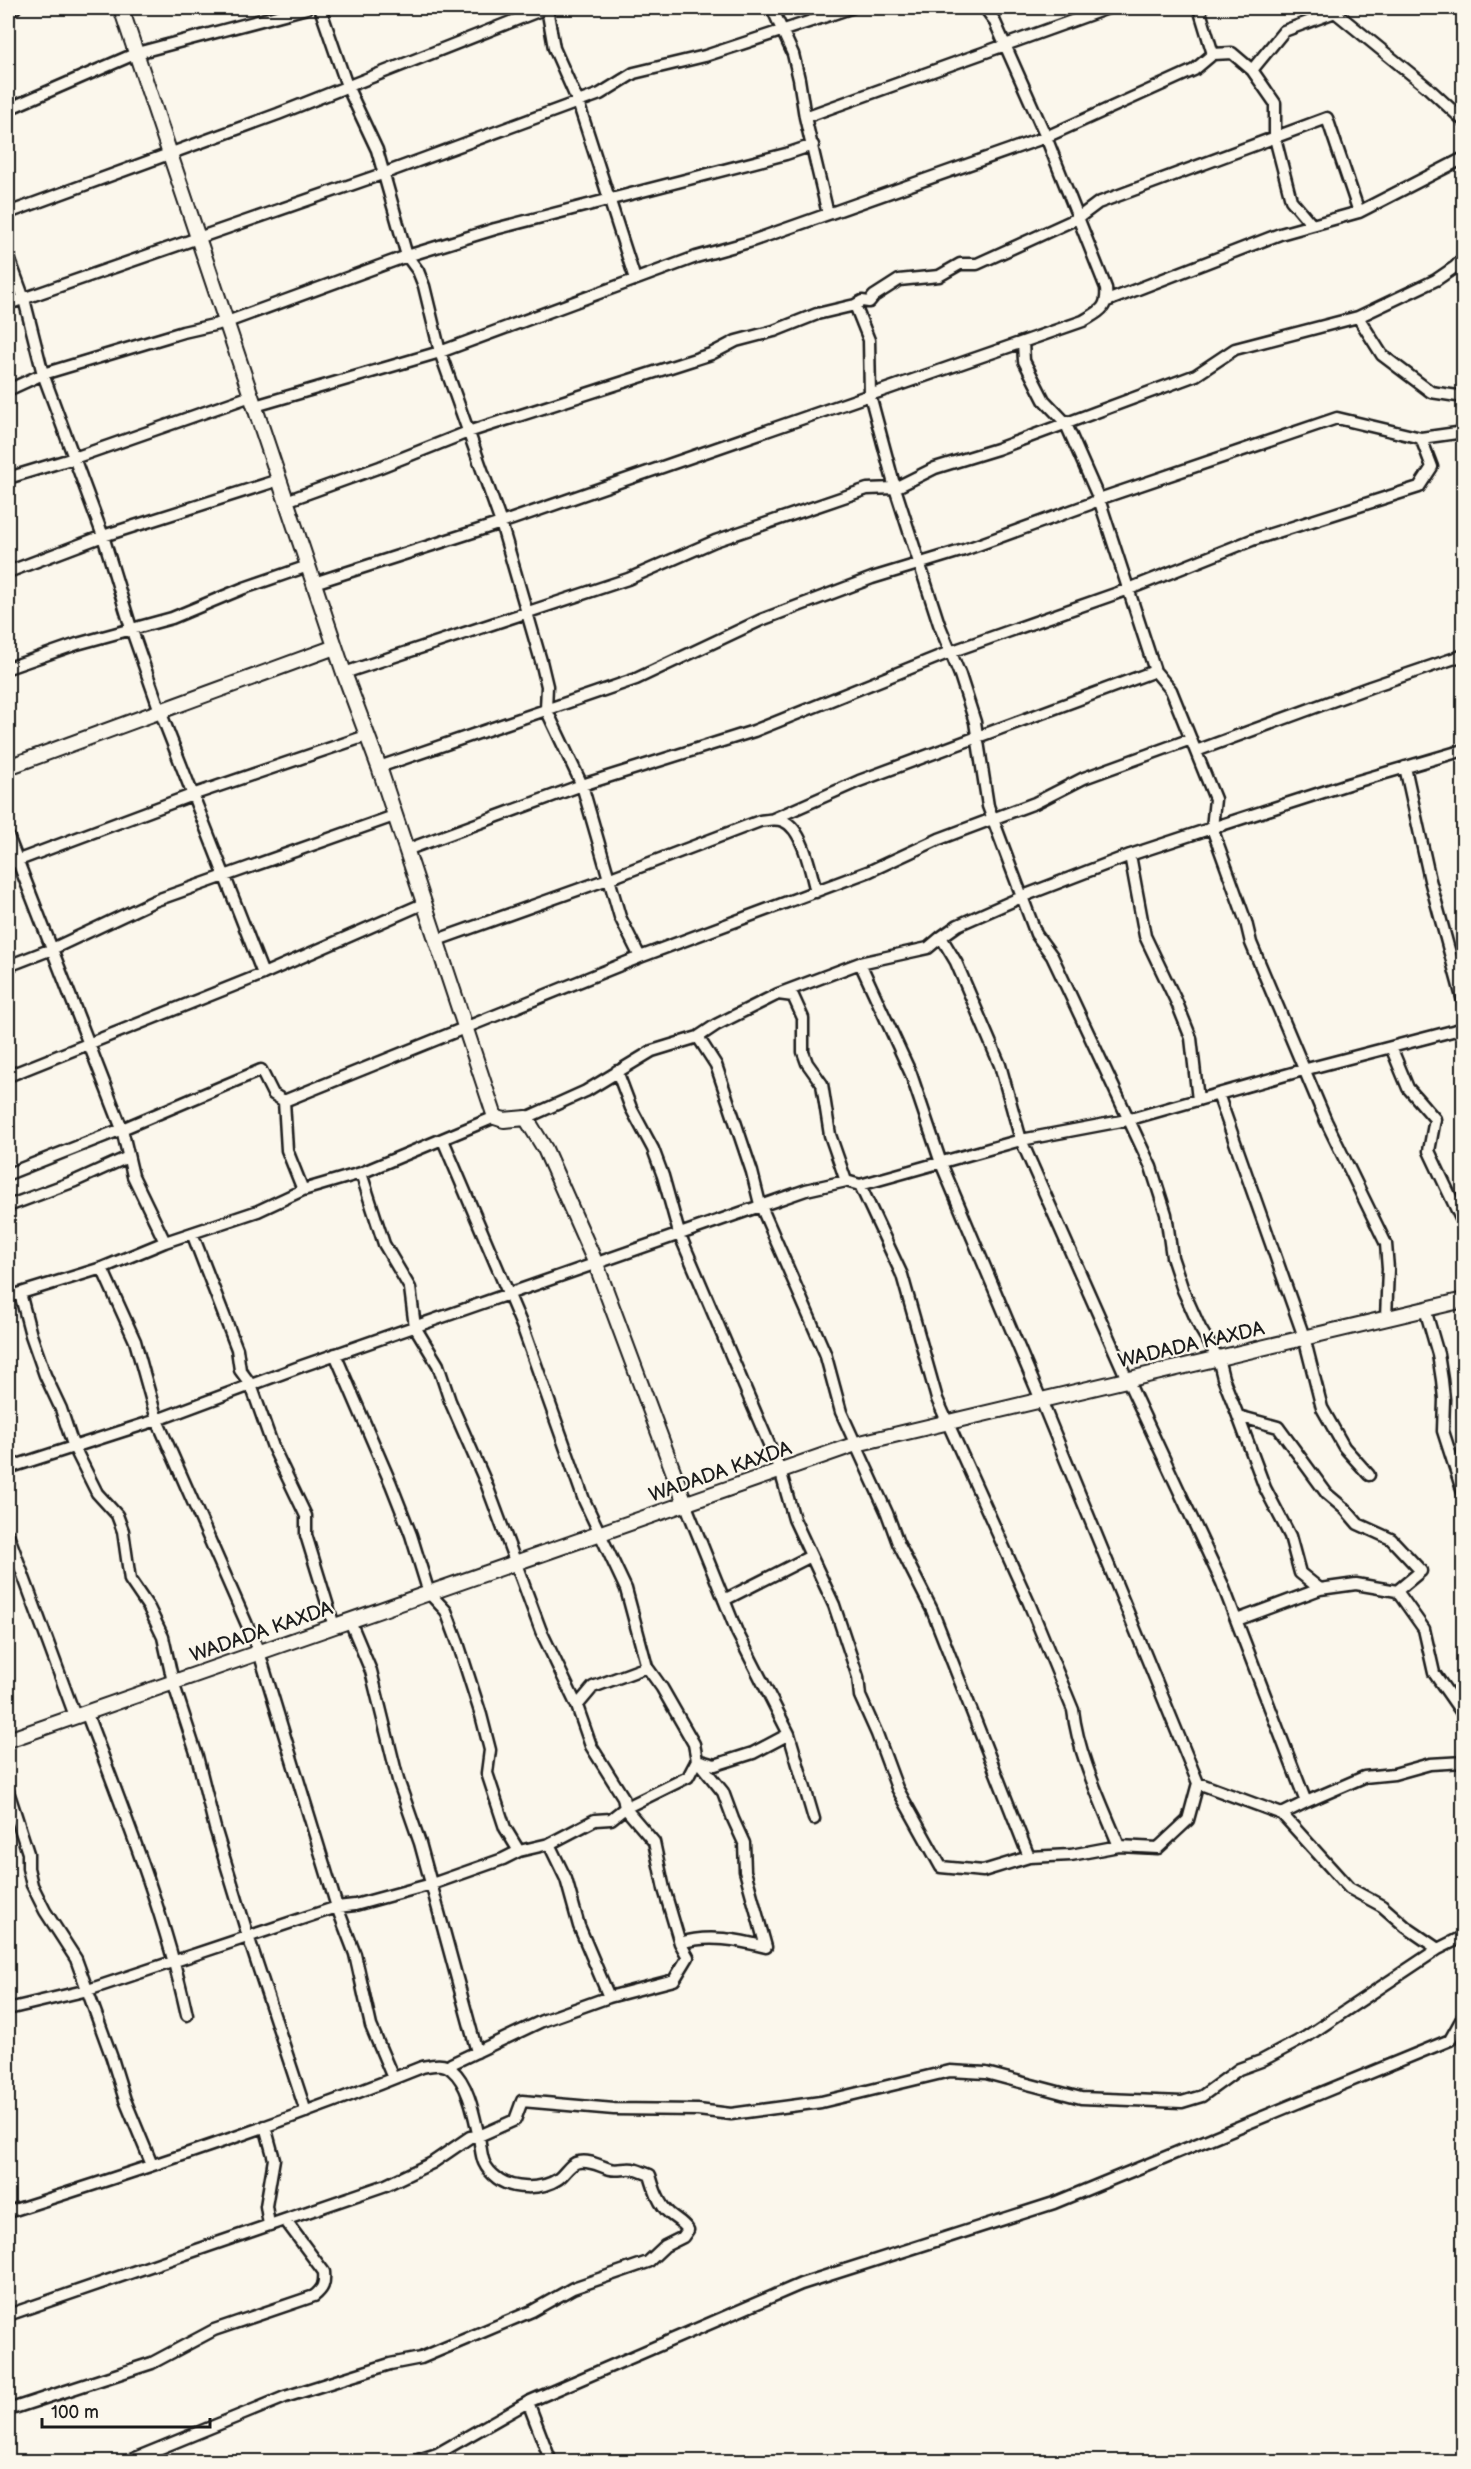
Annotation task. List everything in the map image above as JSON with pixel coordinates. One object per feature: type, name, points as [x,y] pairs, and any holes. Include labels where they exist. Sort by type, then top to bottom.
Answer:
[{"type":"street","points":[[8,10],[15,8]]},
{"type":"street","points":[[121,8],[344,673],[425,903],[495,1117]]},
{"type":"street","points":[[8,108],[137,53],[306,8]]},
{"type":"street","points":[[320,8],[347,86],[377,150],[407,256],[418,271],[424,286],[440,352],[501,523],[547,686],[546,709],[582,785],[620,917],[639,957]]},
{"type":"street","points":[[8,213],[170,154],[547,8],[554,48],[578,102],[635,279]]},
{"type":"street","points":[[772,8],[793,54],[800,79],[805,117],[828,214]]},
{"type":"street","points":[[8,304],[198,236],[385,173],[600,94],[634,73],[705,56],[851,8]]},
{"type":"street","points":[[985,8],[1005,45],[1046,137],[1106,288],[1107,301]]},
{"type":"street","points":[[805,117],[1108,8]]},
{"type":"street","points":[[1199,8],[1213,54]]},
{"type":"street","points":[[1252,70],[1284,31],[1335,12],[1428,87],[1464,121]]},
{"type":"street","points":[[8,478],[253,401],[440,352],[635,279],[1046,137],[1194,70],[1213,54],[1232,53],[1252,70],[1275,104],[1275,138],[1291,200],[1312,225]]},
{"type":"street","points":[[286,501],[468,432],[711,354],[736,341],[817,314],[855,305],[862,301],[869,302],[874,296],[899,280],[939,276],[960,264],[977,264],[1078,218],[1098,203],[1327,118],[1359,212]]},
{"type":"street","points":[[8,390],[43,375],[183,332],[226,322],[407,256],[495,229],[786,154],[813,145]]},
{"type":"street","points":[[314,583],[501,523],[1083,321],[1100,311],[1107,301],[1280,234],[1359,212],[1464,158]]},
{"type":"street","points":[[8,255],[24,299],[43,375],[103,536],[130,628],[192,795],[263,974]]},
{"type":"street","points":[[344,673],[628,579],[715,541],[867,489],[895,488],[934,468],[997,449],[1196,375],[1235,349],[1358,317],[1436,280],[1455,267],[1464,257]]},
{"type":"street","points":[[855,305],[869,340],[870,395],[895,488],[939,624],[963,684],[977,736],[988,806],[1021,898],[1036,934],[1052,956],[1151,1167],[1166,1214],[1172,1257],[1183,1290],[1200,1328],[1218,1358],[1223,1378],[1265,1488],[1290,1536],[1300,1573],[1320,1589]]},
{"type":"street","points":[[1358,317],[1382,355],[1431,392],[1464,397]]},
{"type":"street","points":[[1023,342],[1024,361],[1044,400],[1065,422],[1099,499],[1155,671],[1171,690],[1215,799],[1212,828],[1246,922],[1251,943],[1304,1070],[1366,1208],[1386,1244],[1388,1269],[1386,1318]]},
{"type":"street","points":[[379,767],[636,679],[783,612],[872,578],[920,564],[1099,499],[1337,418],[1421,438],[1464,432]]},
{"type":"street","points":[[406,850],[582,785],[754,730],[950,652],[1129,589],[1252,540],[1419,487],[1432,467],[1421,438]]},
{"type":"street","points":[[8,572],[103,536],[279,480]]},
{"type":"street","points":[[8,668],[130,628],[172,618],[244,588],[308,566]]},
{"type":"street","points":[[8,767],[335,646]]},
{"type":"street","points":[[1196,751],[1464,655]]},
{"type":"street","points":[[436,940],[608,879],[760,821],[773,819],[859,781],[1155,671]]},
{"type":"street","points":[[12,862],[192,795],[366,736]]},
{"type":"street","points":[[284,1101],[639,957],[870,871],[939,839],[1035,803],[1084,778],[1191,738]]},
{"type":"street","points":[[8,1297],[102,1268],[165,1242],[258,1211],[303,1190],[361,1173],[495,1117],[504,1120],[526,1118],[586,1091],[652,1051],[698,1037],[716,1025],[778,994],[860,963],[928,948],[958,926],[1021,898],[1130,855],[1464,750]]},
{"type":"street","points":[[1405,767],[1430,880],[1464,1005]]},
{"type":"street","points":[[8,966],[52,949],[154,902],[394,816]]},
{"type":"street","points":[[773,819],[784,821],[793,829],[803,845],[816,892]]},
{"type":"street","points":[[8,837],[12,862],[52,949],[122,1129],[133,1176],[165,1242]]},
{"type":"street","points":[[1130,855],[1145,936],[1191,1038],[1197,1100]]},
{"type":"street","points":[[8,1076],[263,974],[425,903]]},
{"type":"street","points":[[941,937],[956,962],[1000,1065],[1022,1140],[1127,1379],[1222,1583],[1306,1802]]},
{"type":"street","points":[[617,1071],[631,1108],[656,1158],[679,1233],[780,1470],[794,1519],[834,1605],[856,1668],[860,1696],[897,1788],[941,1867],[983,1871],[1029,1857],[1071,1855],[1119,1846],[1158,1848],[1188,1820],[1198,1783],[941,1163],[911,1074],[860,963]]},
{"type":"street","points":[[778,994],[793,996],[803,1018],[803,1052],[807,1063],[822,1084],[830,1135],[846,1181]]},
{"type":"street","points":[[8,1468],[73,1445],[157,1420],[335,1354],[596,1264],[760,1204],[806,1190],[846,1181],[860,1185],[1022,1140],[1127,1120],[1464,1028]]},
{"type":"street","points":[[698,1037],[716,1065],[752,1172],[760,1204],[825,1353],[841,1412],[898,1543],[932,1610],[1029,1857]]},
{"type":"street","points":[[1390,1047],[1408,1088],[1435,1119],[1429,1152],[1464,1226]]},
{"type":"street","points":[[8,1174],[261,1070],[273,1094],[284,1101]]},
{"type":"street","points":[[1218,1094],[1304,1337],[1322,1408],[1344,1447],[1369,1475]]},
{"type":"street","points":[[284,1101],[287,1150],[303,1190]]},
{"type":"street","points":[[526,1118],[545,1149],[596,1264],[685,1503],[724,1600],[753,1666],[789,1734],[814,1819]]},
{"type":"street","points":[[443,1140],[543,1381],[584,1500],[626,1589],[647,1667],[684,1725],[694,1744],[697,1760],[723,1792],[732,1820],[744,1843],[745,1871],[766,1947],[734,1939],[689,1940],[680,1943]]},
{"type":"street","points":[[8,1206],[75,1181],[128,1157]]},
{"type":"street","points":[[126,2462],[285,2397],[390,2364],[421,2358],[532,2311],[573,2288],[648,2262],[665,2246],[682,2237],[688,2230],[683,2222],[669,2213],[659,2199],[650,2175],[633,2169],[611,2170],[595,2162],[579,2162],[573,2163],[556,2180],[541,2185],[521,2187],[498,2179],[488,2169],[480,2154],[479,2136],[463,2087],[452,2069],[451,2064],[542,2021],[609,1997],[674,1980],[688,1957],[680,1943],[664,1889],[654,1842],[625,1808],[623,1797],[591,1746],[577,1706],[542,1631],[438,1365],[415,1327],[410,1288],[384,1244],[361,1173]]},
{"type":"street","points":[[860,1185],[902,1275],[937,1399],[1029,1603],[1073,1710],[1075,1727],[1093,1781],[1119,1846]]},
{"type":"street","points":[[192,1233],[237,1349],[240,1370],[251,1384],[273,1447],[306,1515],[306,1535],[334,1626]]},
{"type":"street","points":[[102,1268],[135,1341],[157,1420],[259,1652],[337,1907],[355,1954],[371,2026],[393,2078]]},
{"type":"street","points":[[20,1293],[45,1375],[61,1409],[73,1445],[98,1494],[117,1515],[123,1531],[130,1580],[159,1624],[173,1683],[197,1756],[215,1828],[306,2112]]},
{"type":"street","name":"WADADA KAXDA","points":[[8,1740],[856,1444],[1464,1300]]},
{"type":"street","points":[[1425,1309],[1438,1354],[1442,1380],[1443,1431],[1464,1496]]},
{"type":"street","points":[[335,1354],[391,1484],[411,1535],[429,1593],[446,1611],[458,1643],[490,1750],[487,1773],[505,1828],[519,1851]]},
{"type":"street","points":[[1237,1620],[1320,1589],[1356,1584],[1397,1590],[1421,1571],[1391,1539],[1358,1524],[1327,1494],[1278,1427],[1238,1416]]},
{"type":"street","points":[[8,1534],[151,1885],[175,1961],[187,2015]]},
{"type":"street","points":[[724,1600],[811,1556]]},
{"type":"street","points":[[1397,1590],[1424,1629],[1434,1673],[1462,1716]]},
{"type":"street","points":[[350,1621],[370,1671],[398,1780],[432,1884],[477,2052]]},
{"type":"street","points":[[577,1706],[593,1687],[647,1667]]},
{"type":"street","points":[[697,1760],[715,1764],[753,1753],[789,1734]]},
{"type":"street","points":[[8,2009],[88,1990],[337,1907],[355,1905],[432,1884],[503,1859],[519,1851],[549,1844],[595,1820],[611,1819],[625,1808],[688,1778],[697,1760]]},
{"type":"street","points":[[1282,1814],[1364,1777],[1394,1774],[1430,1764],[1464,1762]]},
{"type":"street","points":[[1198,1783],[1282,1814],[1349,1888],[1382,1906],[1406,1928],[1438,1949]]},
{"type":"street","points":[[8,1791],[28,1853],[28,1868],[32,1884],[45,1911],[76,1959],[125,2100],[153,2165]]},
{"type":"street","points":[[549,1844],[566,1879],[579,1926],[609,1997]]},
{"type":"street","points":[[8,2315],[386,2185],[432,2163],[470,2137],[479,2136],[514,2120],[522,2101],[614,2109],[698,2110],[731,2114],[821,2102],[950,2071],[986,2073],[1081,2098],[1182,2102],[1202,2096],[1239,2069],[1261,2061],[1306,2037],[1438,1949],[1464,1936]]},
{"type":"street","points":[[412,2462],[437,2454],[528,2402],[801,2284],[1054,2203],[1450,2040],[1464,2015]]},
{"type":"street","points":[[8,2212],[306,2112],[422,2067],[437,2064],[452,2069]]},
{"type":"street","points":[[265,2126],[274,2159],[266,2206],[269,2225]]},
{"type":"street","points":[[8,2410],[152,2363],[214,2330],[314,2295],[322,2289],[325,2283],[324,2272],[285,2220]]},
{"type":"street","points":[[528,2402],[551,2462]]}]
